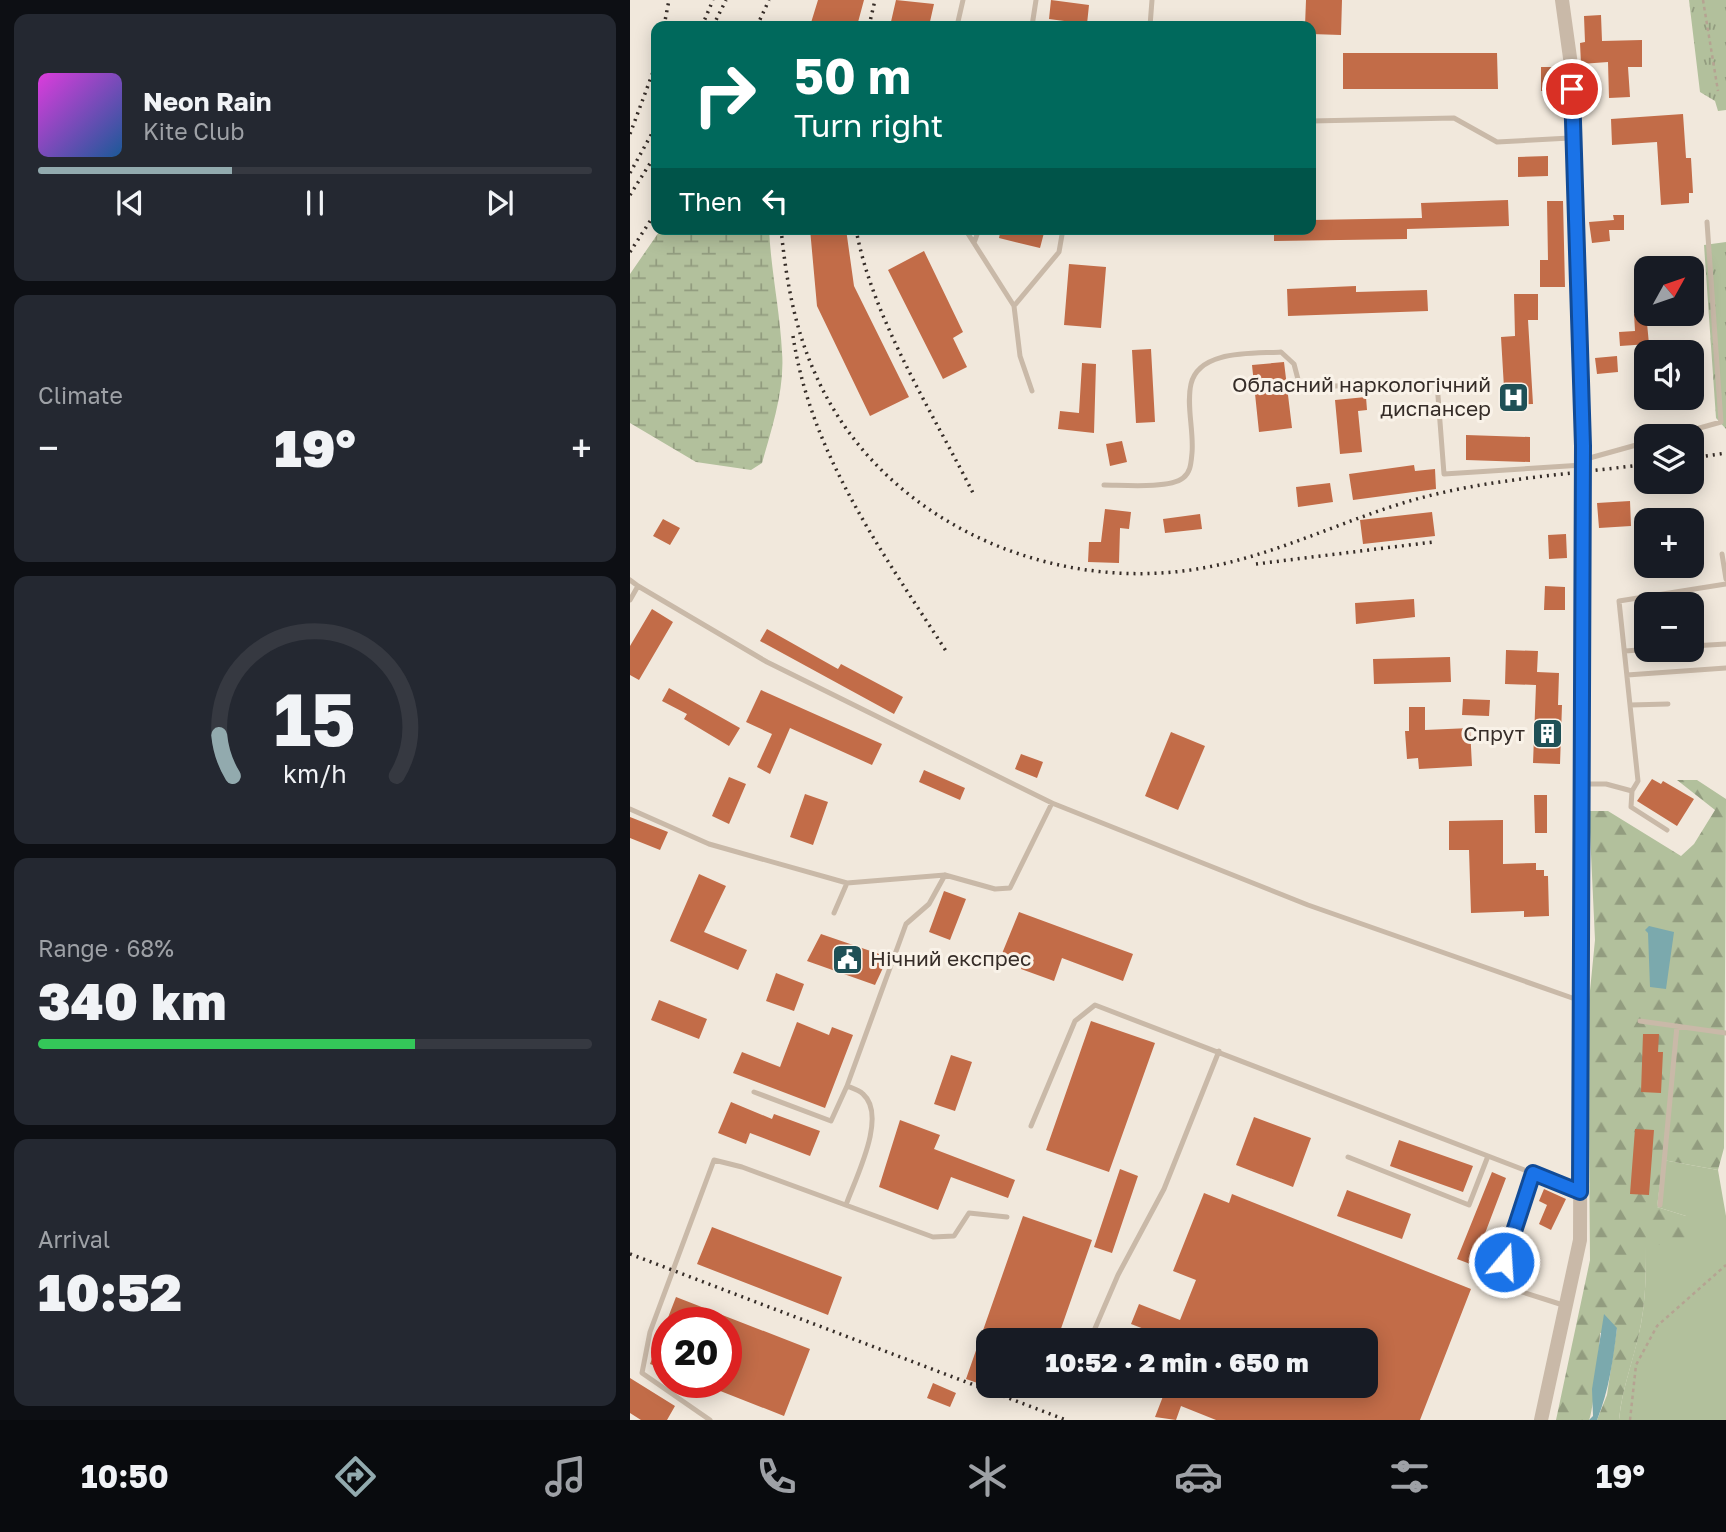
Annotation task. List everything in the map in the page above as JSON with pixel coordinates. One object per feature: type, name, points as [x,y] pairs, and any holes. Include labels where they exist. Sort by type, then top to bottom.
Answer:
[{"type":"street","points":[[1541,1420],[1580,1240],[1583,463],[1571,65],[1562,0]]},
{"type":"lane","points":[[958,21],[963,0]]},
{"type":"lane","points":[[1033,21],[1036,0]]},
{"type":"lane","points":[[1150,21],[1152,0]]},
{"type":"lane","points":[[1316,121],[1454,118],[1497,142],[1573,138]]},
{"type":"lane","points":[[1704,426],[1724,420],[1707,222]]},
{"type":"lane","points":[[969,235],[1014,306],[1020,356],[1032,391]]},
{"type":"lane","points":[[974,243],[977,235]]},
{"type":"lane","points":[[1014,306],[1059,251],[1062,235]]},
{"type":"lane","points":[[1104,485],[1169,484],[1183,478],[1191,467],[1191,383],[1205,363],[1228,356],[1281,352],[1294,364],[1300,387],[1437,383],[1444,474],[1583,463],[1634,446]]},
{"type":"lane","points":[[1667,830],[1631,807],[1632,791],[1638,780],[1619,601],[1726,582],[1721,554]]},
{"type":"lane","points":[[630,580],[767,662],[1052,803],[1308,905],[1579,1000]]},
{"type":"lane","points":[[630,600],[638,586]]},
{"type":"lane","points":[[1704,645],[1726,644]]},
{"type":"lane","points":[[1625,651],[1634,650]]},
{"type":"lane","points":[[1627,675],[1726,668]]},
{"type":"lane","points":[[1630,705],[1668,704]]},
{"type":"lane","points":[[1580,784],[1606,784],[1632,791]]},
{"type":"lane","points":[[630,809],[709,844],[847,883],[944,875],[995,889],[1010,888],[1052,803]]},
{"type":"lane","points":[[754,1092],[831,1121],[847,1086],[906,923],[929,904],[944,875]]},
{"type":"lane","points":[[834,913],[847,883]]},
{"type":"lane","points":[[1031,1126],[1075,1021],[1096,1004],[1580,1192]]},
{"type":"lane","points":[[1640,1021],[1726,1033]]},
{"type":"lane","points":[[1660,1205],[1677,1026]]},
{"type":"lane","points":[[1095,1328],[1118,1275],[1164,1189],[1219,1051]]},
{"type":"lane","points":[[846,1205],[872,1133],[871,1109],[863,1094],[847,1086]]},
{"type":"lane","points":[[1348,1157],[1469,1205],[1488,1156]]},
{"type":"lane","points":[[710,1420],[642,1373],[650,1332],[714,1160],[742,1167],[933,1237],[954,1236],[969,1213],[1007,1217]]},
{"type":"lane","points":[[1533,1173],[1497,1284],[1566,1306]]},
{"type":"path","points":[[1703,0],[1718,91]]},
{"type":"path","points":[[1630,1420],[1636,1365],[1657,1326],[1726,1265]]},
{"type":"green space","points":[[1689,0],[1726,0],[1726,110],[1718,111],[1715,101],[1700,92]]},
{"type":"green space","points":[[657,235],[770,235],[781,337],[782,380],[762,463],[751,470],[696,462],[630,423],[630,274]]},
{"type":"green space","points":[[1726,242],[1726,429],[1716,418],[1704,245]]},
{"type":"green space","points":[[1677,780],[1697,780],[1726,799],[1724,1148],[1718,1170],[1663,1160],[1657,1207],[1686,1216],[1690,1231],[1684,1243],[1672,1247],[1646,1242],[1643,1314],[1619,1420],[1597,1420],[1607,1395],[1617,1328],[1600,1333],[1589,1420],[1556,1420],[1590,1260],[1588,1011],[1595,940],[1589,811],[1608,811],[1681,856],[1694,844],[1715,810]]},
{"type":"green space","points":[[1663,1160],[1718,1170],[1726,1216],[1726,1420],[1619,1420],[1643,1314],[1646,1242],[1686,1216],[1657,1207]]},
{"type":"water","points":[[1649,926],[1674,932],[1666,989],[1650,987],[1648,933],[1645,930]]},
{"type":"water","points":[[1604,1314],[1617,1328],[1614,1352],[1608,1386],[1597,1420],[1589,1420],[1593,1416],[1592,1389]]},
{"type":"building","points":[[818,0],[864,0],[858,21],[812,21]]},
{"type":"building","points":[[896,0],[934,4],[930,21],[891,21]]},
{"type":"building","points":[[1051,0],[1089,5],[1087,21],[1049,19]]},
{"type":"building","points":[[1306,0],[1342,0],[1341,35],[1316,34],[1316,21],[1305,21]]},
{"type":"building","points":[[1601,15],[1602,41],[1642,40],[1642,67],[1628,67],[1630,97],[1609,98],[1608,62],[1581,64],[1580,43],[1585,42],[1584,16]]},
{"type":"building","points":[[1343,53],[1497,53],[1498,89],[1343,89]]},
{"type":"building","points":[[1541,67],[1557,67],[1558,91],[1541,91]]},
{"type":"building","points":[[1683,114],[1686,158],[1691,158],[1693,193],[1689,193],[1689,203],[1661,205],[1657,142],[1612,145],[1611,119]]},
{"type":"building","points":[[1548,156],[1548,176],[1518,177],[1518,157]]},
{"type":"building","points":[[1508,200],[1509,226],[1407,229],[1407,239],[1274,241],[1274,235],[1316,235],[1316,220],[1422,218],[1421,203]]},
{"type":"building","points":[[1547,201],[1563,201],[1565,287],[1540,287],[1540,260],[1548,260]]},
{"type":"building","points":[[1613,215],[1624,215],[1624,230],[1609,230],[1610,241],[1592,243],[1589,222],[1614,220]]},
{"type":"building","points":[[811,235],[847,235],[854,286],[909,397],[870,416],[817,306]]},
{"type":"building","points":[[1000,235],[1043,235],[1040,248],[999,238]]},
{"type":"building","points":[[924,251],[963,332],[953,338],[967,367],[943,379],[888,270]]},
{"type":"building","points":[[1069,264],[1106,267],[1101,328],[1064,325]]},
{"type":"building","points":[[1356,286],[1356,292],[1427,290],[1428,311],[1288,316],[1287,289]]},
{"type":"building","points":[[1514,294],[1538,294],[1538,320],[1528,320],[1533,404],[1505,405],[1501,337],[1515,336]]},
{"type":"building","points":[[1635,326],[1647,326],[1649,340],[1634,340],[1634,345],[1620,346],[1619,332],[1635,331]]},
{"type":"building","points":[[1151,349],[1155,422],[1136,423],[1132,350]]},
{"type":"building","points":[[1617,356],[1618,372],[1597,374],[1595,358]]},
{"type":"building","points":[[1284,362],[1292,428],[1259,432],[1252,365]]},
{"type":"building","points":[[1082,363],[1096,364],[1094,433],[1058,429],[1060,411],[1079,413]]},
{"type":"building","points":[[1366,397],[1367,410],[1358,411],[1362,452],[1340,454],[1335,400]]},
{"type":"building","points":[[1466,435],[1530,437],[1530,462],[1466,460]]},
{"type":"building","points":[[1122,441],[1127,462],[1110,466],[1106,444]]},
{"type":"building","points":[[1414,465],[1415,471],[1435,469],[1436,489],[1353,500],[1349,474]]},
{"type":"building","points":[[1330,483],[1333,502],[1298,507],[1296,487]]},
{"type":"building","points":[[1630,501],[1631,526],[1599,528],[1597,503]]},
{"type":"building","points":[[1105,509],[1131,512],[1129,529],[1120,528],[1119,563],[1088,562],[1089,542],[1101,542]]},
{"type":"building","points":[[1432,512],[1435,536],[1363,544],[1360,520]]},
{"type":"building","points":[[1200,514],[1202,529],[1165,533],[1163,519]]},
{"type":"building","points":[[663,519],[680,528],[670,545],[653,536]]},
{"type":"building","points":[[1566,534],[1567,558],[1549,559],[1548,535]]},
{"type":"building","points":[[1545,586],[1565,587],[1565,610],[1544,610]]},
{"type":"building","points":[[1414,599],[1415,617],[1356,624],[1355,603]]},
{"type":"building","points":[[652,609],[673,622],[639,680],[630,675],[630,646]]},
{"type":"building","points":[[767,629],[838,669],[841,664],[903,697],[894,714],[760,641]]},
{"type":"building","points":[[1506,650],[1538,651],[1537,672],[1559,673],[1558,705],[1562,705],[1560,764],[1533,763],[1536,685],[1505,684]]},
{"type":"building","points":[[1450,657],[1451,682],[1374,684],[1373,659]]},
{"type":"building","points":[[669,688],[740,728],[729,746],[684,719],[687,714],[662,701]]},
{"type":"building","points":[[761,690],[882,744],[872,765],[790,728],[770,774],[757,767],[772,734],[746,722]]},
{"type":"building","points":[[1463,699],[1490,700],[1489,716],[1462,715]]},
{"type":"building","points":[[1409,707],[1425,707],[1425,730],[1470,728],[1472,766],[1419,769],[1418,758],[1407,759],[1405,731],[1409,731]]},
{"type":"building","points":[[1171,732],[1205,746],[1178,810],[1145,796]]},
{"type":"building","points":[[1021,754],[1043,762],[1037,778],[1015,769]]},
{"type":"building","points":[[924,770],[965,788],[960,800],[919,782]]},
{"type":"building","points":[[729,777],[746,784],[729,824],[712,816]]},
{"type":"building","points":[[1652,779],[1661,784],[1663,781],[1694,799],[1677,826],[1637,801]]},
{"type":"building","points":[[805,794],[828,802],[813,845],[790,837]]},
{"type":"building","points":[[1534,795],[1547,795],[1547,833],[1535,833]]},
{"type":"building","points":[[630,817],[668,832],[660,850],[630,838]]},
{"type":"building","points":[[1503,820],[1503,864],[1536,863],[1536,870],[1544,870],[1544,876],[1548,876],[1549,916],[1524,917],[1524,911],[1471,913],[1469,850],[1449,850],[1449,821]]},
{"type":"building","points":[[699,874],[726,886],[704,932],[747,950],[738,970],[670,941]]},
{"type":"building","points":[[944,891],[966,899],[950,940],[929,932]]},
{"type":"building","points":[[1019,912],[1133,954],[1123,981],[1062,958],[1054,981],[1021,969],[1022,965],[1001,956]]},
{"type":"building","name":"Нічний експрес","points":[[821,934],[888,957],[875,985],[807,961]]},
{"type":"building","points":[[776,973],[804,984],[794,1011],[766,1001]]},
{"type":"building","points":[[659,1000],[707,1019],[699,1039],[651,1020]]},
{"type":"building","points":[[1091,1021],[1155,1043],[1109,1172],[1046,1150]]},
{"type":"building","points":[[797,1022],[829,1035],[832,1027],[853,1035],[825,1108],[733,1073],[742,1052],[780,1067]]},
{"type":"building","points":[[1643,1034],[1659,1034],[1658,1052],[1663,1052],[1661,1093],[1641,1092]]},
{"type":"building","points":[[951,1055],[972,1062],[955,1111],[934,1104]]},
{"type":"building","points":[[731,1102],[772,1119],[774,1114],[820,1131],[810,1156],[750,1133],[746,1144],[718,1133]]},
{"type":"building","points":[[1254,1117],[1311,1138],[1293,1187],[1236,1165]]},
{"type":"building","points":[[900,1120],[940,1135],[934,1149],[1015,1180],[1008,1198],[951,1177],[938,1210],[879,1187]]},
{"type":"building","points":[[1635,1129],[1654,1130],[1649,1195],[1630,1194]]},
{"type":"building","points":[[1399,1140],[1473,1166],[1463,1192],[1390,1166]]},
{"type":"building","points":[[1120,1169],[1138,1176],[1112,1253],[1094,1247]]},
{"type":"building","points":[[1492,1172],[1506,1178],[1473,1265],[1457,1259]]},
{"type":"building","points":[[1544,1189],[1566,1199],[1551,1230],[1539,1224],[1547,1205],[1539,1201]]},
{"type":"building","points":[[1347,1190],[1411,1214],[1402,1239],[1337,1216]]},
{"type":"building","points":[[1204,1193],[1229,1203],[1232,1194],[1471,1289],[1420,1420],[1216,1420],[1181,1406],[1176,1420],[1155,1417],[1162,1398],[1378,1398],[1378,1328],[1142,1328],[1131,1324],[1139,1304],[1180,1320],[1196,1280],[1173,1271]]},
{"type":"building","points":[[1023,1216],[1092,1240],[1061,1328],[984,1328]]},
{"type":"building","points":[[712,1227],[842,1277],[828,1315],[697,1264]]},
{"type":"building","points":[[676,1297],[702,1307],[672,1307]]},
{"type":"building","points":[[742,1323],[810,1349],[784,1416],[738,1398],[742,1398]]},
{"type":"building","points":[[976,1350],[976,1382],[966,1379]]},
{"type":"building","points":[[630,1378],[651,1391],[651,1398],[662,1398],[675,1406],[667,1420],[641,1420],[630,1413]]},
{"type":"building","points":[[933,1383],[956,1393],[950,1407],[927,1398]]},
{"type":"railway","points":[[665,21],[669,0]]},
{"type":"railway","points":[[704,21],[713,0]]},
{"type":"railway","points":[[716,21],[726,0]]},
{"type":"railway","points":[[759,21],[769,0]]},
{"type":"railway","points":[[870,21],[875,0]]},
{"type":"railway","points":[[630,134],[651,77]]},
{"type":"railway","points":[[630,173],[651,135]]},
{"type":"railway","points":[[630,195],[651,162]]},
{"type":"railway","points":[[630,252],[651,220]]},
{"type":"railway","points":[[782,235],[788,284],[801,337],[814,371],[842,422],[878,467],[922,504],[971,534],[1025,556],[1081,569],[1139,574],[1197,569],[1256,555],[1428,496],[1509,481],[1634,466]]},
{"type":"railway","points":[[857,235],[875,297],[890,331],[974,495]]},
{"type":"railway","points":[[793,336],[802,380],[833,462],[875,540],[946,651]]},
{"type":"railway","points":[[1704,456],[1726,453]]},
{"type":"railway","points":[[1256,564],[1433,542]]},
{"type":"railway","points":[[630,1254],[1066,1420]]},
{"type":"place","name":"Обласний наркологічний диспансер","points":[[1514,397]]},
{"type":"place","name":"Спрут","points":[[1548,734]]},
{"type":"place","name":"Нічний експрес","points":[[847,959]]},
{"type":"route","points":[[1504,1262],[1533,1173],[1580,1192],[1583,446],[1572,89]]}]
